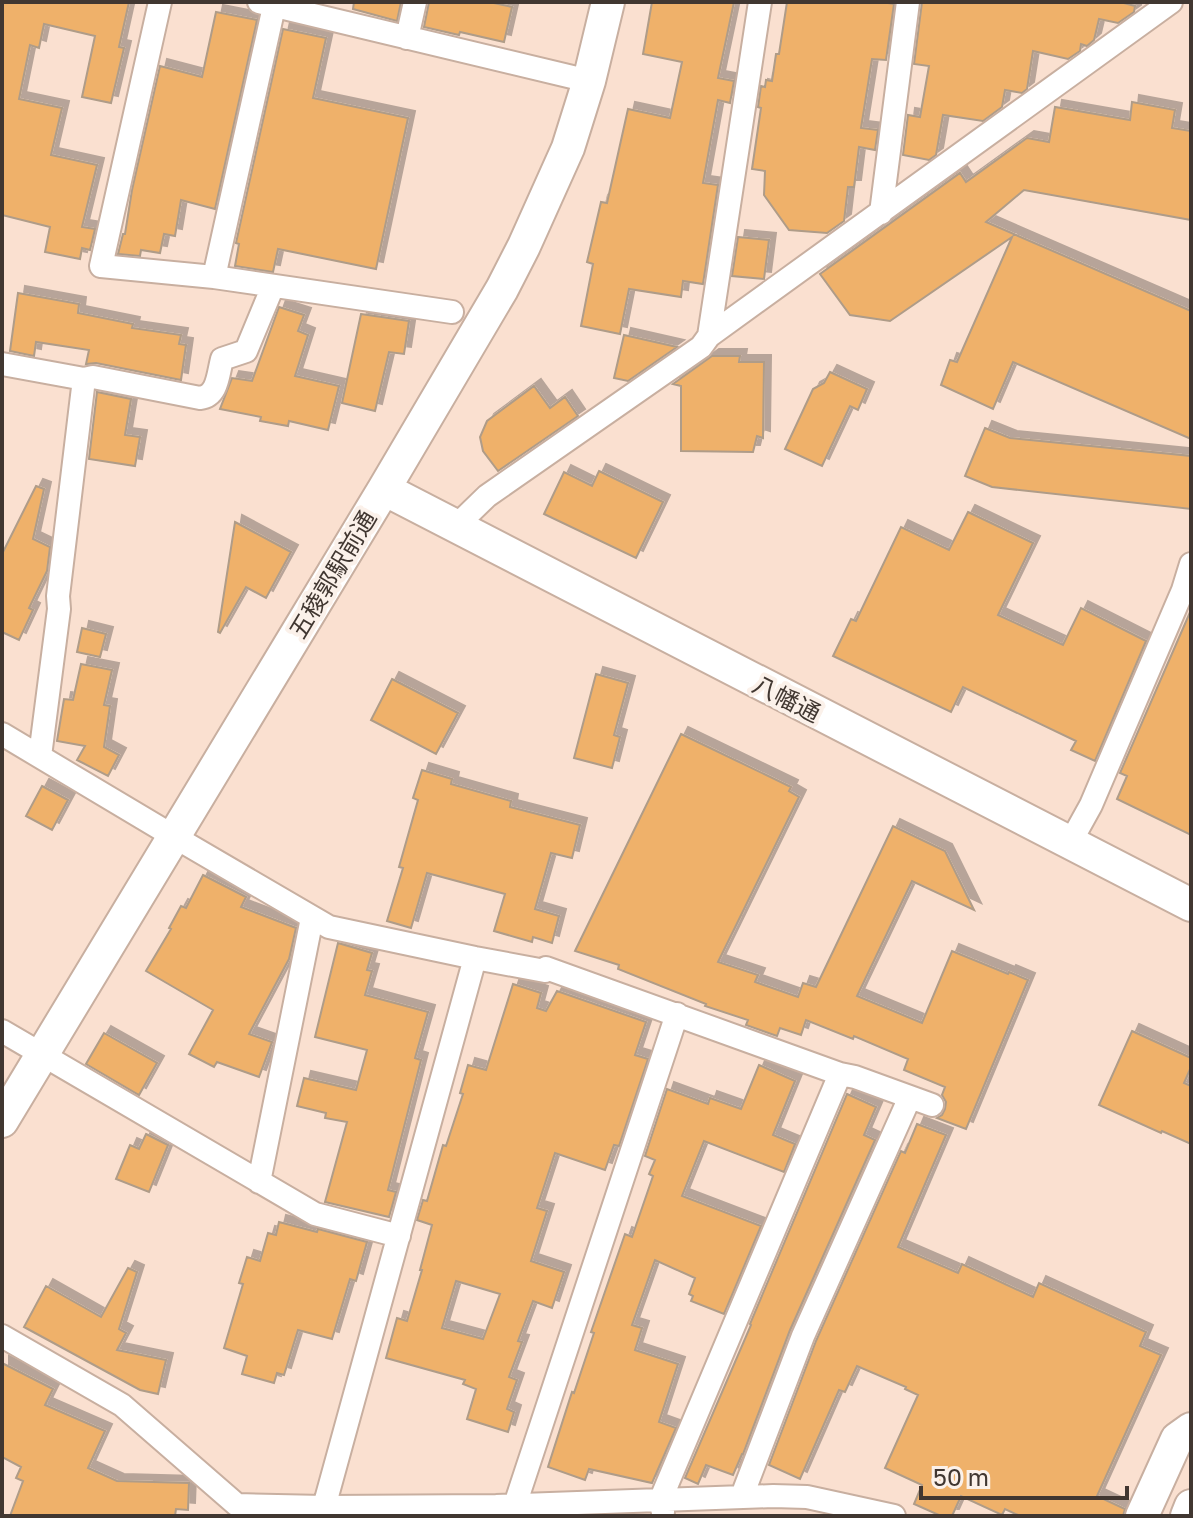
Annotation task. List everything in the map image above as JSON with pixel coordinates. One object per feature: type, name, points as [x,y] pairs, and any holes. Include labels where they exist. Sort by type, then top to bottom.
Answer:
[{"type":"street","points":[[160,2],[101,266],[214,277],[452,312]]},
{"type":"street","points":[[407,38],[415,2]]},
{"type":"street","name":"五稜郭駅前通","points":[[2,1121],[502,289],[568,148],[589,81],[608,2]]},
{"type":"street","points":[[709,336],[760,2]]},
{"type":"street","points":[[881,213],[908,2]]},
{"type":"street","points":[[455,527],[487,496],[701,347],[709,336],[1171,2]]},
{"type":"street","points":[[214,277],[269,3],[589,81]]},
{"type":"street","points":[[2,364],[208,397],[213,392],[222,359],[246,351],[273,286]]},
{"type":"street","points":[[40,756],[84,379]]},
{"type":"street","name":"八幡通","points":[[384,489],[1191,905]]},
{"type":"street","points":[[1070,843],[1091,805],[1187,592],[1191,564]]},
{"type":"street","points":[[2,734],[329,927],[475,958],[545,971],[546,968],[932,1105]]},
{"type":"street","points":[[259,1182],[312,918]]},
{"type":"street","points":[[324,1507],[475,958]]},
{"type":"street","points":[[502,1509],[677,1014]]},
{"type":"street","points":[[2,1031],[315,1214],[399,1236]]},
{"type":"street","points":[[662,1508],[840,1074]]},
{"type":"street","points":[[742,1496],[803,1336],[910,1097]]},
{"type":"street","points":[[2,1336],[122,1405],[237,1505],[662,1508],[742,1496],[770,1506],[807,1497],[894,1516]]},
{"type":"street","points":[[1142,1516],[1177,1439],[1191,1429]]},
{"type":"street","points":[[218,1516],[222,1493]]},
{"type":"street","points":[[1187,1516],[1191,1506]]},
{"type":"building","points":[[2,2],[129,2],[119,47],[124,48],[111,103],[82,97],[95,36],[44,24],[39,48],[30,45],[19,99],[62,108],[51,155],[97,165],[82,227],[95,229],[90,250],[82,248],[80,259],[45,252],[50,227],[2,215]]},
{"type":"building","points":[[354,2],[401,2],[397,21],[353,9]]},
{"type":"building","points":[[429,2],[489,2],[512,7],[504,42],[424,27]]},
{"type":"building","points":[[652,2],[734,2],[718,78],[734,81],[730,103],[718,100],[703,183],[718,185],[703,284],[683,281],[681,297],[629,289],[620,334],[581,326],[593,264],[587,262],[601,202],[607,203],[628,109],[670,118],[682,62],[643,54]]},
{"type":"building","points":[[787,2],[894,4],[886,60],[872,59],[861,128],[878,130],[875,150],[859,147],[854,187],[848,187],[844,221],[827,233],[789,230],[764,195],[765,171],[752,169],[761,86],[765,87],[766,80],[772,81]]},
{"type":"building","points":[[922,2],[1120,2],[1135,6],[1134,12],[1118,23],[1099,19],[1094,40],[1087,46],[1081,44],[1080,51],[1068,59],[1033,51],[1027,89],[1022,93],[1005,90],[1002,107],[983,121],[943,115],[936,155],[929,160],[903,155],[908,115],[920,117],[929,66],[914,64]]},
{"type":"building","points":[[216,12],[257,20],[215,209],[181,200],[175,236],[164,234],[160,253],[141,250],[140,256],[118,254],[125,234],[160,66],[202,77]]},
{"type":"building","points":[[283,29],[326,38],[313,98],[408,118],[376,269],[278,249],[273,272],[235,266],[239,244],[236,243]]},
{"type":"building","points":[[1132,102],[1175,110],[1172,128],[1191,131],[1191,220],[1024,190],[986,222],[1191,311],[1191,439],[1013,362],[993,409],[941,385],[950,360],[957,362],[1012,237],[890,321],[850,315],[820,274],[960,173],[966,182],[1027,138],[1049,142],[1055,107],[1130,120]]},
{"type":"building","points":[[738,237],[769,240],[764,279],[732,276]]},
{"type":"building","points":[[18,293],[79,304],[78,313],[133,324],[132,328],[181,335],[179,344],[186,345],[181,380],[96,363],[86,364],[89,350],[36,342],[34,356],[10,351]]},
{"type":"building","points":[[279,307],[304,315],[298,331],[308,335],[295,376],[339,386],[328,430],[289,421],[288,426],[260,421],[261,417],[220,409],[232,378],[252,381]]},
{"type":"building","points":[[361,314],[409,321],[404,354],[389,352],[375,411],[342,403]]},
{"type":"building","points":[[624,335],[677,347],[628,381],[614,378]]},
{"type":"building","points":[[712,356],[740,356],[739,362],[764,362],[763,438],[757,436],[753,452],[681,451],[681,386],[673,384]]},
{"type":"building","points":[[830,372],[867,389],[858,410],[850,406],[822,466],[785,449],[813,389],[824,383]]},
{"type":"building","points":[[534,386],[550,408],[565,397],[578,416],[498,471],[483,451],[480,437],[487,421]]},
{"type":"building","points":[[97,392],[131,399],[125,435],[140,437],[135,466],[89,459]]},
{"type":"building","points":[[985,428],[1010,438],[1191,456],[1191,509],[992,487],[965,476]]},
{"type":"building","points":[[599,471],[663,502],[636,558],[544,514],[564,472],[592,486]]},
{"type":"building","points":[[36,486],[44,489],[33,539],[50,547],[47,571],[29,608],[33,610],[19,640],[2,632],[2,554]]},
{"type":"building","points":[[968,512],[1033,543],[998,615],[1063,645],[1081,608],[1146,641],[1095,761],[1071,750],[1076,741],[963,687],[951,712],[833,656],[851,619],[856,621],[901,527],[949,550]]},
{"type":"building","points":[[235,522],[291,552],[266,598],[246,587],[220,633],[218,632]]},
{"type":"building","points":[[1191,610],[1191,835],[1117,799],[1127,776],[1120,773]]},
{"type":"building","points":[[82,628],[106,634],[100,657],[77,652]]},
{"type":"building","points":[[81,664],[112,670],[104,705],[110,706],[104,747],[119,755],[108,776],[77,760],[85,746],[57,741],[64,699],[73,700]]},
{"type":"building","points":[[596,674],[628,683],[614,735],[620,737],[612,768],[574,758]]},
{"type":"building","points":[[392,679],[458,713],[436,754],[371,720]]},
{"type":"building","points":[[681,734],[791,787],[789,791],[799,797],[718,962],[758,975],[755,982],[798,997],[803,983],[816,987],[893,826],[945,851],[974,910],[912,881],[857,996],[922,1023],[952,951],[1028,980],[966,1129],[937,1118],[945,1109],[946,1102],[942,1095],[945,1087],[904,1070],[908,1059],[806,1020],[801,1035],[780,1028],[777,1036],[746,1025],[748,1020],[705,1006],[618,969],[619,965],[575,951]]},
{"type":"building","points":[[422,770],[452,779],[451,784],[511,801],[510,807],[580,825],[572,858],[551,853],[535,909],[559,916],[552,943],[533,937],[532,942],[494,931],[505,894],[427,873],[411,928],[387,921],[403,868],[399,867],[418,800],[413,798]]},
{"type":"building","points":[[42,786],[68,800],[52,830],[26,816]]},
{"type":"building","points":[[203,875],[246,897],[241,907],[296,928],[289,959],[249,1034],[272,1042],[259,1077],[217,1062],[214,1067],[189,1054],[213,1010],[146,971],[181,906],[186,908]]},
{"type":"building","points":[[338,943],[372,953],[367,970],[372,971],[365,995],[428,1012],[415,1058],[421,1060],[388,1190],[396,1192],[389,1217],[325,1202],[347,1122],[325,1118],[326,1113],[297,1106],[304,1078],[356,1090],[367,1050],[315,1037]]},
{"type":"building","points":[[513,984],[541,993],[537,1008],[546,1011],[557,991],[646,1022],[635,1055],[648,1059],[619,1146],[614,1145],[605,1170],[555,1153],[537,1208],[547,1211],[531,1261],[564,1272],[552,1308],[533,1301],[518,1341],[522,1342],[509,1377],[517,1380],[507,1409],[514,1412],[508,1432],[467,1419],[476,1389],[463,1384],[465,1380],[386,1358],[397,1318],[407,1321],[422,1270],[432,1225],[417,1220],[423,1200],[427,1201],[443,1145],[446,1146],[463,1094],[460,1093],[468,1065],[486,1070]],"holes":[[[456,1281],[500,1294],[483,1339],[442,1328]]]},
{"type":"building","points":[[1132,1031],[1191,1058],[1191,1067],[1184,1083],[1191,1086],[1191,1144],[1099,1105]]},
{"type":"building","points":[[104,1033],[157,1063],[139,1095],[86,1064]]},
{"type":"building","points":[[759,1065],[795,1081],[773,1135],[795,1144],[784,1172],[704,1141],[682,1196],[761,1226],[724,1314],[691,1301],[693,1296],[689,1294],[695,1278],[655,1260],[632,1325],[642,1328],[635,1350],[678,1364],[659,1422],[676,1428],[652,1483],[589,1469],[585,1480],[548,1467],[625,1234],[632,1237],[653,1176],[649,1174],[655,1160],[645,1156],[667,1089],[708,1104],[710,1098],[741,1109]]},
{"type":"building","points":[[847,1094],[876,1107],[864,1135],[875,1140],[790,1330],[733,1475],[706,1465],[698,1484],[685,1478]]},
{"type":"building","points":[[917,1124],[946,1135],[898,1247],[958,1273],[962,1264],[1033,1297],[1039,1283],[1146,1332],[1140,1346],[1161,1355],[1097,1496],[1125,1509],[1123,1516],[1020,1516],[1005,1509],[1002,1515],[961,1496],[952,1516],[941,1516],[914,1504],[922,1485],[885,1468],[918,1395],[857,1366],[845,1392],[839,1390],[800,1479],[769,1465],[816,1341],[901,1151],[905,1153]]},
{"type":"building","points":[[146,1134],[168,1145],[149,1192],[116,1179],[130,1145],[139,1149]]},
{"type":"building","points":[[279,1222],[367,1242],[356,1281],[350,1279],[332,1339],[298,1330],[284,1375],[277,1373],[274,1383],[242,1374],[247,1356],[224,1348],[243,1284],[239,1283],[247,1257],[260,1261],[268,1233],[276,1235]]},
{"type":"building","points":[[128,1268],[137,1272],[119,1329],[126,1333],[117,1350],[166,1360],[158,1394],[140,1390],[24,1327],[46,1286],[101,1317]]},
{"type":"building","points":[[2,1363],[53,1389],[45,1405],[105,1431],[88,1468],[117,1481],[189,1483],[188,1510],[176,1509],[175,1516],[10,1516],[23,1481],[16,1478],[21,1467],[2,1457]]}]
